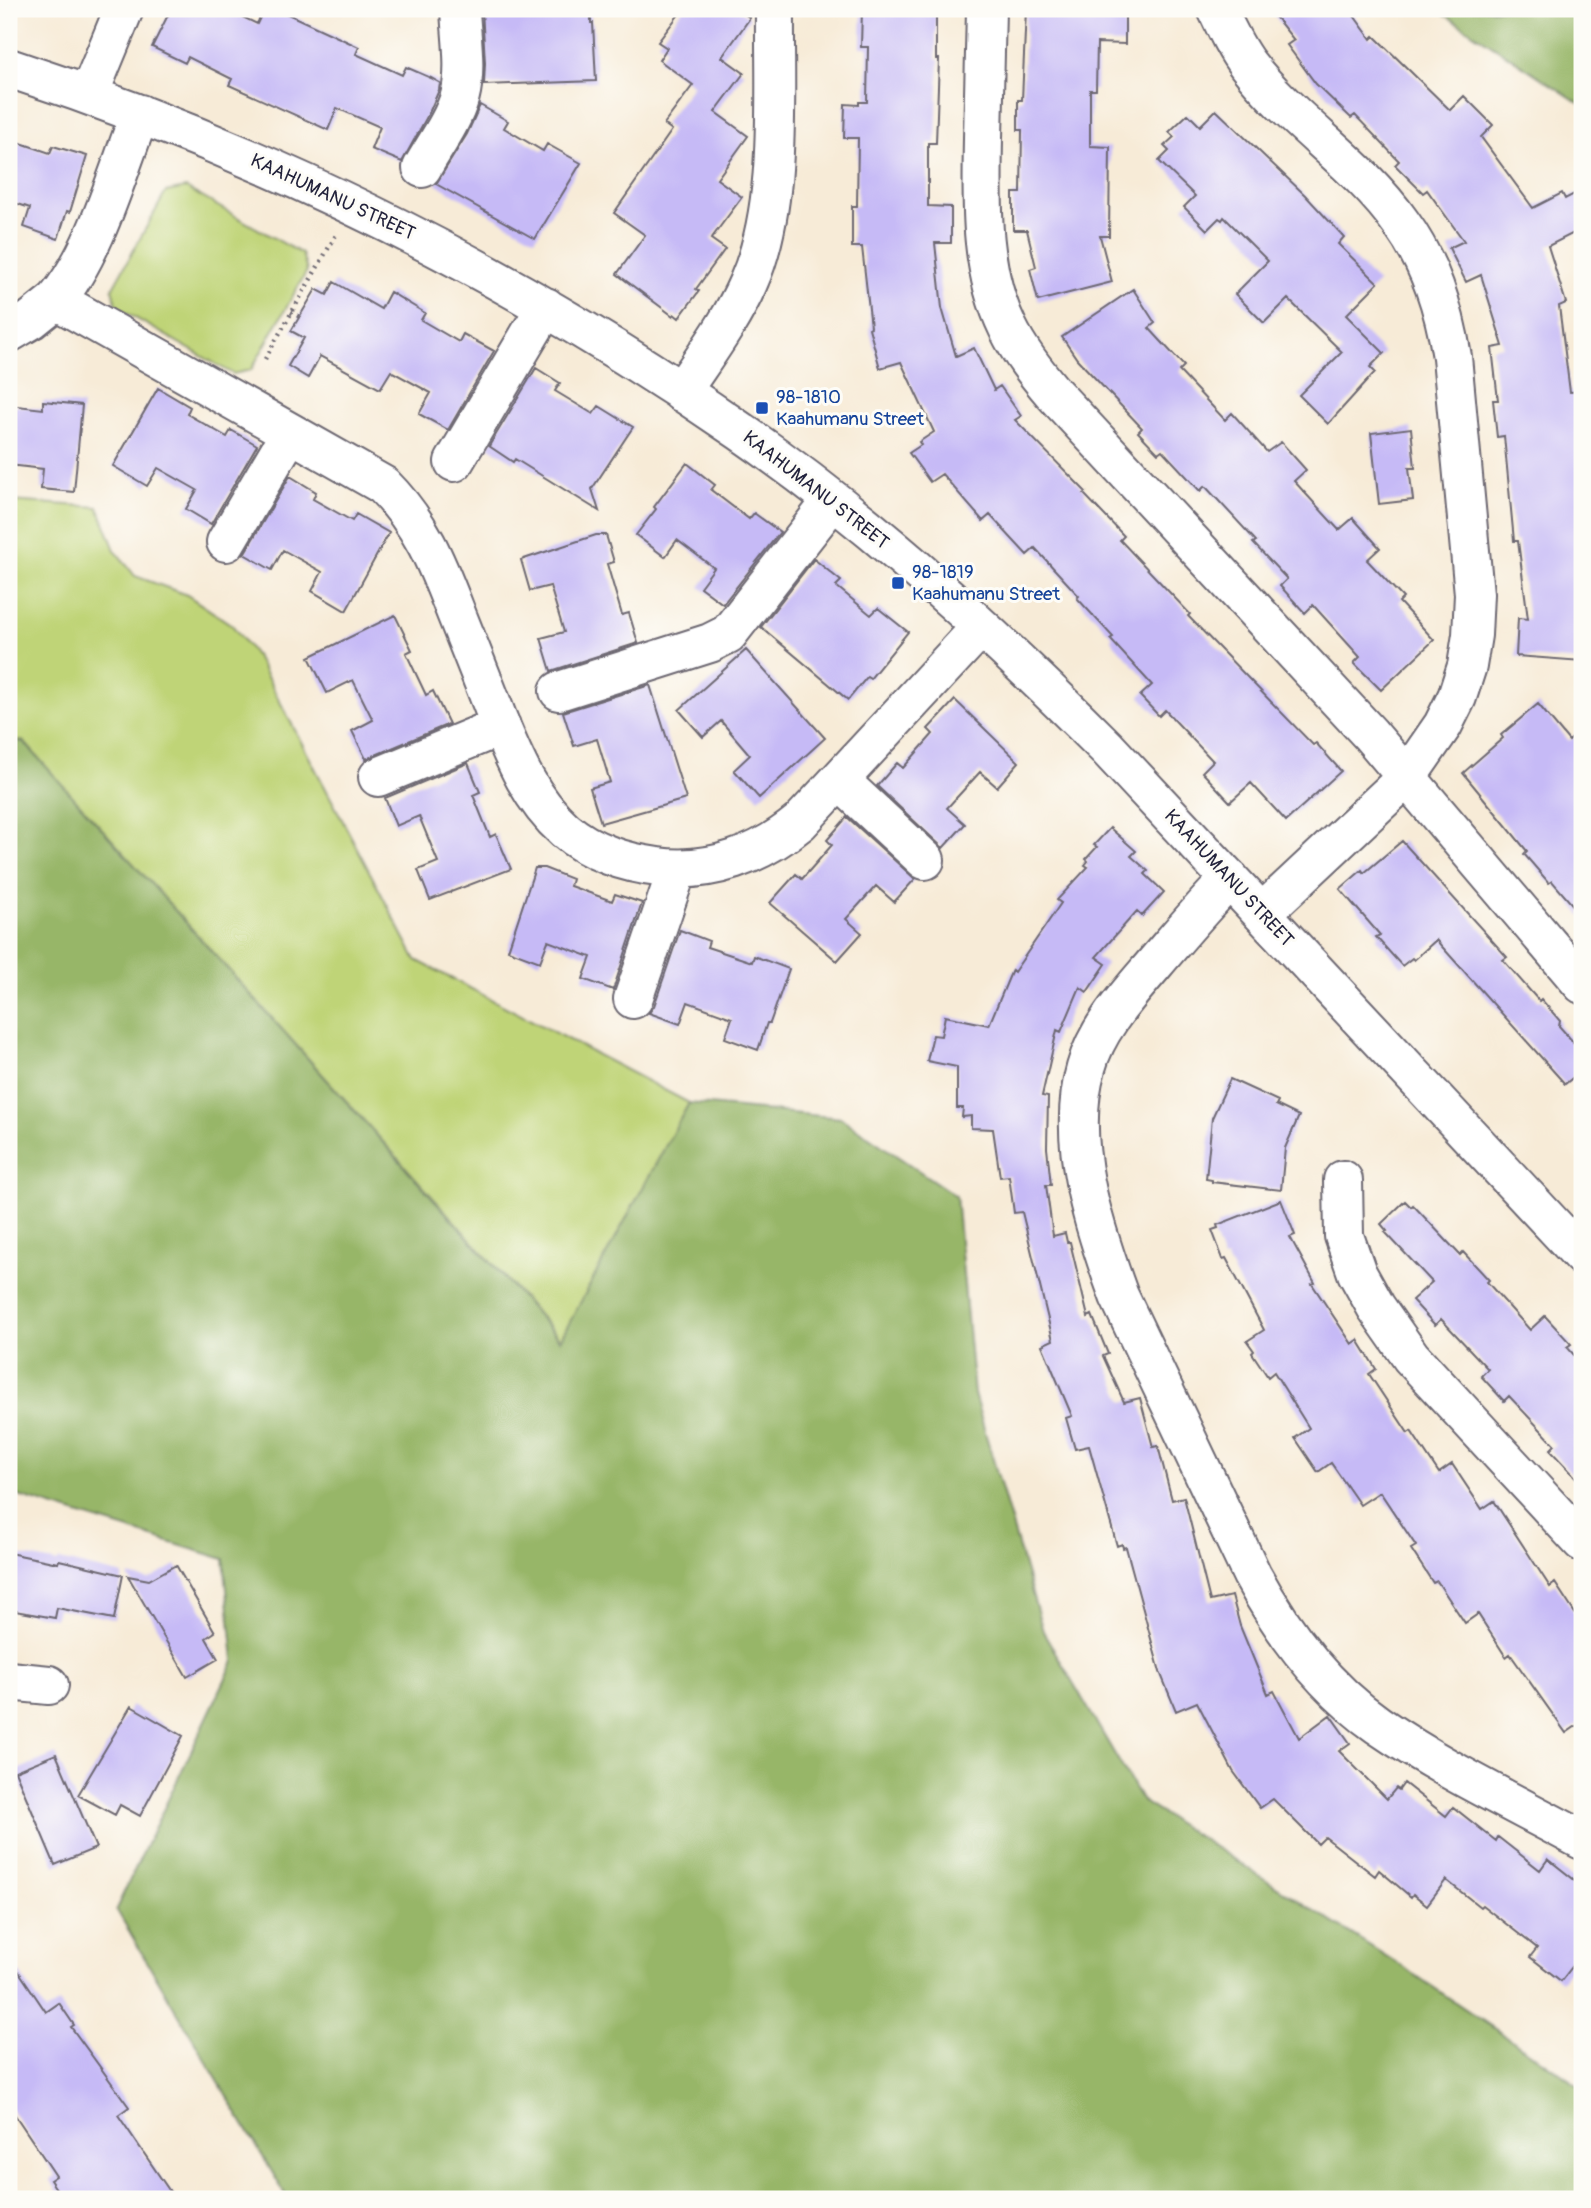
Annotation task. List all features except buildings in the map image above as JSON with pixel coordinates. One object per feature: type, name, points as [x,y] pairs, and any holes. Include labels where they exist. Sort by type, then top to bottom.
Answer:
[{"type":"street","points":[[89,94],[124,9]]},
{"type":"street","points":[[422,167],[456,109],[460,94],[463,81],[460,9]]},
{"type":"street","points":[[681,392],[735,309],[761,251],[768,216],[772,163],[775,9]]},
{"type":"street","points":[[986,9],[982,201],[985,247],[990,276],[1007,328],[1031,366],[1054,394],[1370,734],[1582,984]]},
{"type":"street","points":[[1217,9],[1248,64],[1280,100],[1377,194],[1400,221],[1429,272],[1445,319],[1452,357],[1474,594],[1467,666],[1457,697],[1443,725],[1408,777],[1262,913]]},
{"type":"street","name":"KAAHUMANU STREET","points":[[9,68],[140,114],[248,157],[348,202],[546,307],[615,348],[742,432],[898,554],[981,627],[1107,748],[1582,1256]]},
{"type":"street","points":[[9,333],[56,300],[71,282],[84,259],[140,114]]},
{"type":"street","points":[[56,300],[383,485],[414,520],[436,561],[501,726],[530,789],[565,830],[602,853],[643,866],[677,870],[732,860],[755,853],[778,841],[800,822],[981,627]]},
{"type":"street","points":[[454,462],[546,307]]},
{"type":"street","points":[[226,542],[290,433]]},
{"type":"street","points":[[559,691],[710,643],[728,634],[832,501]]},
{"type":"street","points":[[378,777],[501,726]]},
{"type":"street","points":[[839,780],[925,860]]},
{"type":"street","points":[[633,999],[677,870]]},
{"type":"street","points":[[1230,879],[1204,905],[1129,993],[1097,1040],[1086,1066],[1080,1094],[1080,1153],[1107,1262],[1119,1296],[1252,1575],[1291,1638],[1344,1696],[1377,1724],[1582,1840]]},
{"type":"street","points":[[1343,1180],[1345,1237],[1357,1273],[1376,1307],[1411,1357],[1582,1542]]},
{"type":"street","points":[[9,1681],[49,1685]]},
{"type":"path","points":[[265,359],[336,234]]},
{"type":"path","points":[[291,312],[300,317]]},
{"type":"green space","points":[[1437,9],[1582,9],[1582,105]]},
{"type":"green space","points":[[186,188],[302,254],[307,271],[251,370],[233,374],[118,308],[112,289],[166,192]]},
{"type":"green space","points":[[9,501],[98,507],[115,550],[135,576],[187,595],[232,625],[257,658],[416,960],[689,1103],[561,1340],[24,742],[9,739]]},
{"type":"green space","points":[[9,739],[24,742],[560,1340],[689,1103],[841,1118],[956,1196],[974,1394],[1043,1631],[1142,1801],[1405,1968],[1582,2088],[1582,2199],[288,2199],[116,1909],[234,1661],[224,1559],[9,1493]]},
{"type":"place","name":"98-1810 Kaahumanu Street","points":[[762,408]]},
{"type":"place","name":"98-1819 Kaahumanu Street","points":[[898,583]]}]
